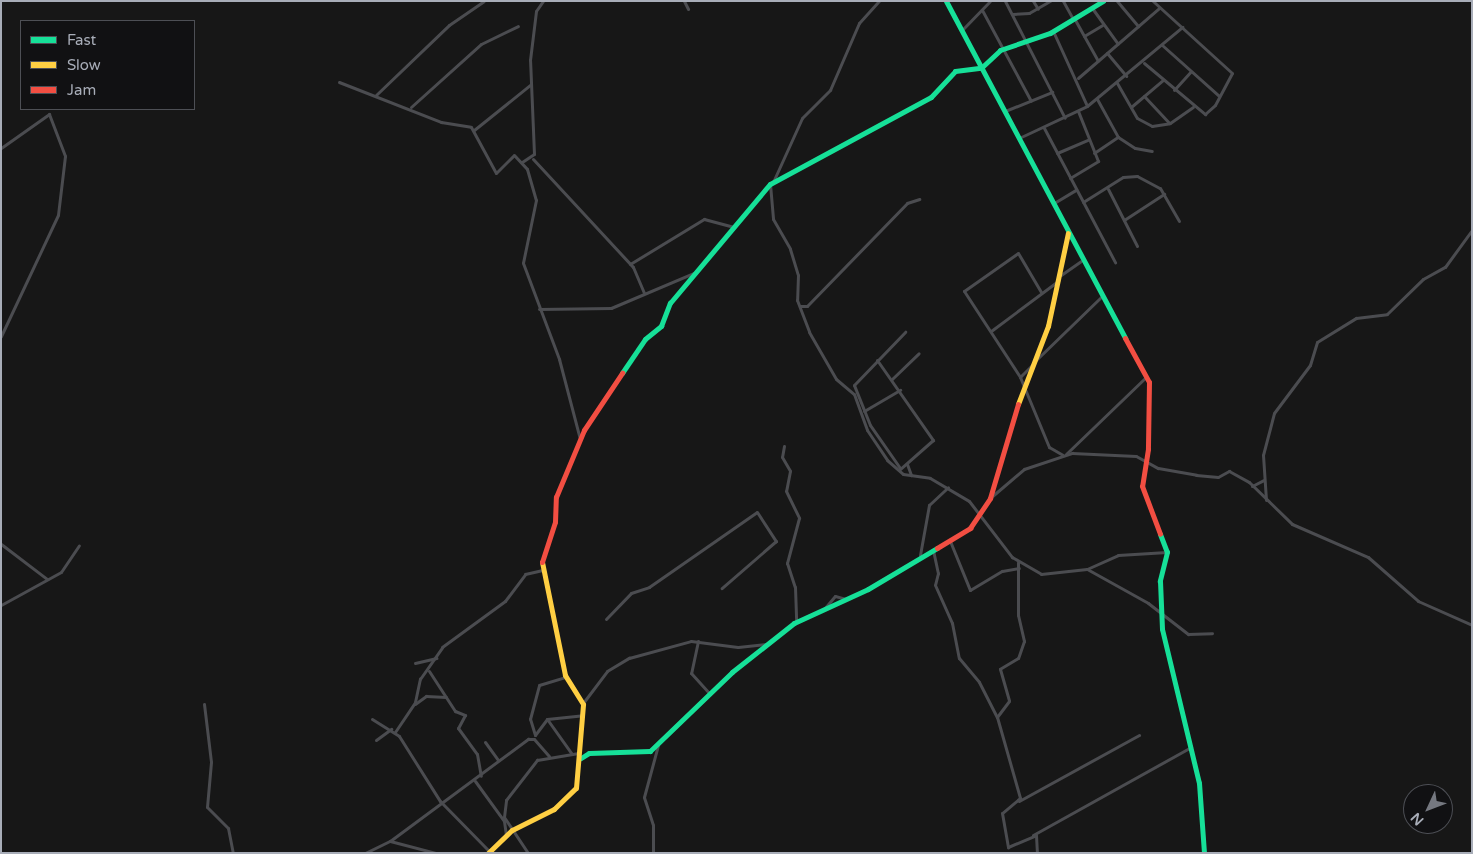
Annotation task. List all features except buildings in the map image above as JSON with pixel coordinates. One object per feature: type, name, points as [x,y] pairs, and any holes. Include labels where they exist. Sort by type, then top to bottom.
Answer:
[{"type":"street","points":[[376,94],[449,25],[484,1]]},
{"type":"street","points":[[542,1],[536,15],[531,84],[533,158],[630,264],[644,293]]},
{"type":"street","points":[[684,1],[688,9]]},
{"type":"street","points":[[372,719],[396,732],[444,804],[489,852],[512,830],[553,810],[573,794],[581,756],[583,704],[566,677],[541,555],[555,522],[556,496],[580,439],[694,273],[771,184],[802,118],[830,90],[858,23],[879,1]]},
{"type":"street","points":[[946,1],[1053,203],[1081,261],[1146,376],[1150,393],[1143,495],[1166,552],[1160,581],[1160,614],[1182,727],[1191,747],[1201,797],[1204,853]]},
{"type":"street","points":[[962,31],[990,1]]},
{"type":"street","points":[[1006,1],[1065,118]]},
{"type":"street","points":[[1033,1],[1038,9]]},
{"type":"street","points":[[1012,14],[1038,9],[1050,1]]},
{"type":"street","points":[[1063,1],[1098,61]]},
{"type":"street","points":[[1118,1],[1138,26]]},
{"type":"street","points":[[1144,62],[1193,108],[1208,113],[1220,97],[1231,68],[1153,1]]},
{"type":"street","points":[[771,184],[918,104],[939,91],[955,71],[981,68],[1002,49],[1053,31],[1100,2]]},
{"type":"street","points":[[1091,8],[1118,44]]},
{"type":"street","points":[[1078,78],[1159,8]]},
{"type":"street","points":[[982,10],[1031,101]]},
{"type":"street","points":[[1084,36],[1102,25]]},
{"type":"street","points":[[411,107],[481,44],[518,26]]},
{"type":"street","points":[[1019,138],[1044,128],[1087,106],[1144,62],[1182,27]]},
{"type":"street","points":[[1053,31],[1078,78],[1087,106]]},
{"type":"street","points":[[1162,45],[1220,97]]},
{"type":"street","points":[[1107,53],[1126,76]]},
{"type":"street","points":[[1174,90],[1191,71]]},
{"type":"street","points":[[1131,107],[1163,80]]},
{"type":"street","points":[[339,82],[411,107],[441,122],[474,130],[496,173],[514,155],[522,162],[536,191],[522,255],[538,309],[559,359],[580,439]]},
{"type":"street","points":[[1117,83],[1131,107],[1145,124],[1170,123],[1193,108]]},
{"type":"street","points":[[474,130],[531,84]]},
{"type":"street","points":[[1005,111],[1052,92]]},
{"type":"street","points":[[1144,96],[1170,123]]},
{"type":"street","points":[[1097,99],[1118,137],[1135,148],[1152,151]]},
{"type":"street","points":[[1070,178],[1096,163],[1078,111]]},
{"type":"street","points":[[1,148],[49,114],[64,156],[58,214],[1,336]]},
{"type":"street","points":[[1044,128],[1115,262]]},
{"type":"street","points":[[1094,153],[1118,137]]},
{"type":"street","points":[[1057,153],[1088,140]]},
{"type":"street","points":[[522,162],[533,158]]},
{"type":"street","points":[[1082,202],[1108,189],[1123,177],[1137,176],[1155,183],[1164,194],[1179,221]]},
{"type":"street","points":[[771,184],[773,219],[790,249],[799,305],[829,369],[854,394],[868,430],[899,469]]},
{"type":"street","points":[[1108,189],[1137,246]]},
{"type":"street","points":[[1053,203],[1076,190]]},
{"type":"street","points":[[1124,220],[1164,194]]},
{"type":"street","points":[[799,305],[807,306],[907,203],[919,199]]},
{"type":"street","points":[[630,264],[704,219],[733,227]]},
{"type":"street","points":[[1266,501],[1264,456],[1274,413],[1310,365],[1317,342],[1356,318],[1387,314],[1423,279],[1445,267],[1472,230]]},
{"type":"street","points":[[528,853],[502,813],[506,800],[526,770],[549,756],[572,754],[581,756],[602,752],[640,754],[658,745],[710,695],[796,623],[846,599],[970,528],[990,498],[1024,387],[1036,361],[1061,277],[1068,232]]},
{"type":"street","points":[[1041,292],[1018,253],[974,282],[965,294],[1020,377],[1049,447],[1065,455]]},
{"type":"street","points":[[991,331],[1081,261]]},
{"type":"street","points":[[538,309],[611,308],[694,273]]},
{"type":"street","points":[[1020,377],[1102,296]]},
{"type":"street","points":[[905,332],[854,385],[864,411],[884,451],[899,469],[948,486],[981,513],[1018,562],[1017,600],[1024,641],[1018,658],[1000,668],[1009,701],[997,718]]},
{"type":"street","points":[[892,379],[919,353]]},
{"type":"street","points":[[877,360],[900,390],[933,440],[899,469]]},
{"type":"street","points":[[1065,455],[1146,376]]},
{"type":"street","points":[[864,411],[900,390]]},
{"type":"street","points":[[784,446],[782,457],[790,471],[786,491],[799,518],[787,563],[795,587],[796,623]]},
{"type":"street","points":[[990,498],[1019,472],[1065,455],[1106,452],[1146,460],[1158,468],[1196,475],[1218,477],[1229,471],[1252,486],[1292,524],[1368,557],[1418,601],[1472,625]]},
{"type":"street","points":[[907,463],[912,475]]},
{"type":"street","points":[[1252,486],[1265,480]]},
{"type":"street","points":[[920,555],[930,503],[948,486]]},
{"type":"street","points":[[606,619],[631,593],[648,587],[757,512],[776,541],[722,588]]},
{"type":"street","points":[[950,541],[970,590],[1002,571],[1019,568]]},
{"type":"street","points":[[1,544],[47,579]]},
{"type":"street","points":[[1,605],[65,569],[79,545]]},
{"type":"street","points":[[933,550],[938,573],[935,585],[952,623],[958,658],[979,682],[997,718],[1020,794],[1017,802]]},
{"type":"street","points":[[1018,562],[1050,575],[1087,569],[1118,555],[1166,552]]},
{"type":"street","points":[[1087,569],[1160,614],[1188,634],[1212,633]]},
{"type":"street","points":[[414,705],[420,679],[429,670],[436,657],[466,626],[505,601],[525,574],[544,570]]},
{"type":"street","points":[[583,704],[607,671],[629,658],[698,641],[743,647],[773,642]]},
{"type":"street","points":[[698,641],[691,673],[710,695]]},
{"type":"street","points":[[414,663],[436,657]]},
{"type":"street","points":[[429,670],[446,697],[465,715],[458,728],[477,754],[481,776]]},
{"type":"street","points":[[535,734],[530,719],[539,685],[566,677]]},
{"type":"street","points":[[396,732],[414,705],[426,696],[446,697]]},
{"type":"street","points":[[204,704],[210,762],[207,807],[228,828],[233,853]]},
{"type":"street","points":[[365,853],[390,841],[444,804],[475,781],[498,760],[531,738],[547,719],[583,715]]},
{"type":"street","points":[[547,719],[572,754]]},
{"type":"street","points":[[376,740],[391,729]]},
{"type":"street","points":[[1139,736],[1002,812],[1008,847],[1191,747]]},
{"type":"street","points":[[531,738],[549,756]]},
{"type":"street","points":[[485,742],[498,760]]},
{"type":"street","points":[[653,853],[653,825],[644,797],[658,745]]},
{"type":"street","points":[[475,781],[504,821],[506,835]]},
{"type":"street","points":[[1033,835],[1038,837],[1037,853]]},
{"type":"street","points":[[390,841],[436,853]]},
{"type":"traffic: fast","points":[[946,1],[1125,338]]},
{"type":"traffic: fast","points":[[622,373],[645,339],[661,326],[670,303],[770,184],[931,97],[955,71],[981,68],[1000,50],[1050,33],[1103,1]]},
{"type":"traffic: fast","points":[[1160,534],[1167,552],[1160,581],[1162,629],[1199,783],[1204,853]]},
{"type":"traffic: fast","points":[[581,758],[589,753],[650,751],[732,672],[794,623],[868,589],[937,548]]},
{"type":"traffic: slow","points":[[1018,404],[1048,326],[1068,233]]},
{"type":"traffic: slow","points":[[488,853],[512,830],[554,809],[576,788],[583,704],[565,675],[542,562]]},
{"type":"traffic: jam","points":[[1125,338],[1149,382],[1148,449],[1142,486],[1160,534]]},
{"type":"traffic: jam","points":[[542,562],[555,522],[556,497],[584,430],[622,373]]},
{"type":"traffic: jam","points":[[937,548],[970,528],[990,498],[1018,404]]}]
